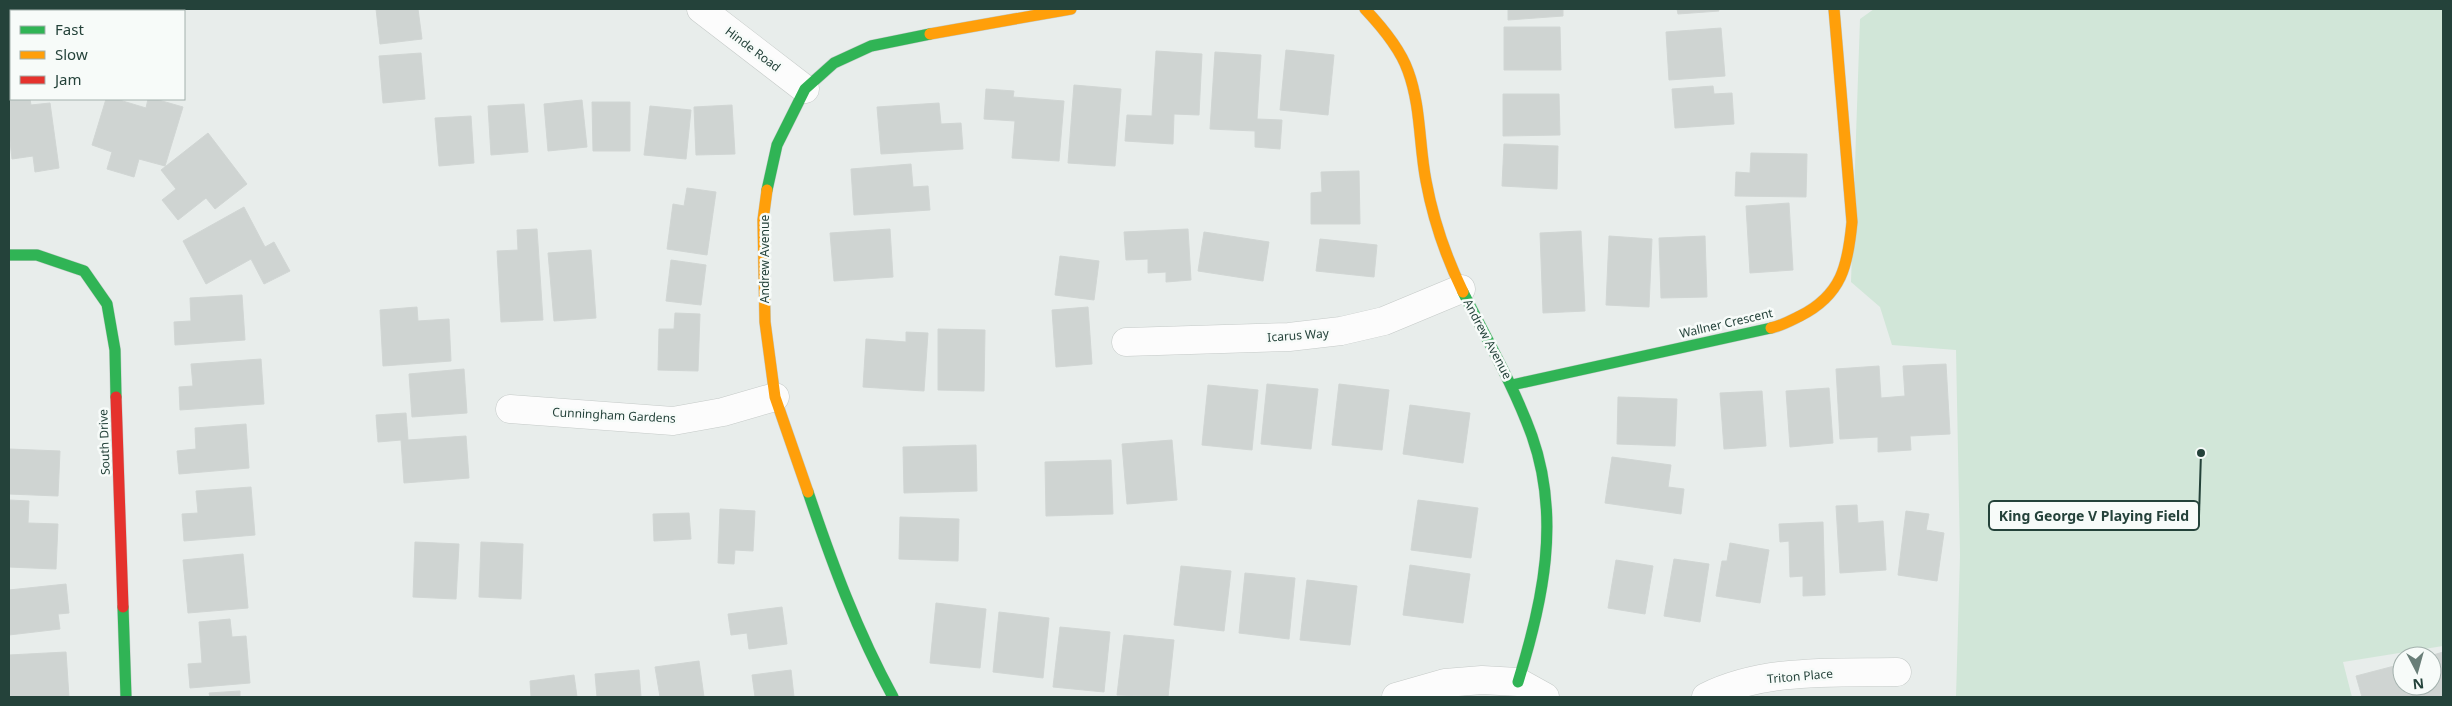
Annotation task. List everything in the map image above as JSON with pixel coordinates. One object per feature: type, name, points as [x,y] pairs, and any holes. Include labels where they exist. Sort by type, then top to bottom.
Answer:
[{"type":"street","name":"Hinde Road","points":[[701,9],[806,89]]},
{"type":"street","name":"Andrew Avenue","points":[[891,697],[837,577],[775,397],[764,322],[763,220],[777,145],[806,89],[834,63],[871,46],[1071,9]]},
{"type":"street","name":"Andrew Avenue","points":[[1364,9],[1379,24],[1396,47],[1408,72],[1422,162],[1431,204],[1445,250],[1462,289],[1512,385],[1536,446],[1547,503],[1549,546],[1542,596],[1518,682]]},
{"type":"street","name":"Wallner Crescent","points":[[1512,385],[1779,326],[1809,311],[1830,296],[1842,274],[1850,248],[1852,222],[1834,9]]},
{"type":"street","name":"South Drive","points":[[9,254],[37,255],[84,271],[107,304],[115,350],[126,697]]},
{"type":"street","name":"Icarus Way","points":[[1126,342],[1289,337],[1341,331],[1384,321],[1462,289]]},
{"type":"street","name":"Cunningham Gardens","points":[[510,409],[673,420],[723,412],[775,397]]},
{"type":"street","name":"Triton Place","points":[[1706,697],[1724,688],[1770,677],[1814,673],[1898,672]]},
{"type":"street","points":[[1396,697],[1445,683],[1482,680],[1518,682],[1545,697]]},
{"type":"green space","points":[[1874,9],[2443,9],[2443,646],[2392,646],[2392,654],[2343,662],[2352,697],[1956,697],[1960,555],[1956,350],[1892,345],[1880,307],[1851,282],[1860,19]]},
{"type":"building","points":[[376,9],[418,9],[422,39],[380,44]]},
{"type":"building","points":[[1508,9],[1563,9],[1563,16],[1508,20]]},
{"type":"building","points":[[1677,9],[1718,9],[1719,11],[1678,14]]},
{"type":"building","points":[[1504,27],[1560,27],[1561,70],[1504,70]]},
{"type":"building","points":[[1721,28],[1725,76],[1669,80],[1666,32]]},
{"type":"building","points":[[1286,50],[1334,55],[1328,115],[1280,110]]},
{"type":"building","points":[[1156,51],[1202,54],[1199,115],[1174,114],[1173,144],[1125,141],[1127,115],[1152,116]]},
{"type":"building","points":[[1215,52],[1261,55],[1257,119],[1282,120],[1280,149],[1255,147],[1255,131],[1210,129]]},
{"type":"building","points":[[421,53],[425,99],[383,103],[379,56]]},
{"type":"building","points":[[1074,85],[1121,89],[1115,166],[1068,163]]},
{"type":"building","points":[[1713,86],[1714,94],[1732,93],[1734,124],[1675,128],[1672,89]]},
{"type":"building","points":[[986,89],[1014,91],[1013,97],[1064,101],[1059,161],[1012,158],[1015,121],[984,119]]},
{"type":"building","points":[[1503,94],[1559,94],[1560,135],[1503,136]]},
{"type":"building","points":[[9,100],[30,100],[31,105],[50,103],[59,168],[35,172],[33,156],[12,159],[9,132]]},
{"type":"building","points":[[106,100],[119,100],[146,108],[148,100],[158,100],[183,107],[165,166],[139,159],[134,177],[107,169],[112,152],[92,145]]},
{"type":"building","points":[[582,100],[587,147],[548,151],[544,104]]},
{"type":"building","points":[[592,102],[630,102],[630,151],[593,151]]},
{"type":"building","points":[[939,103],[941,124],[961,123],[963,149],[881,154],[877,107]]},
{"type":"building","points":[[524,104],[528,152],[491,155],[488,106]]},
{"type":"building","points":[[732,105],[735,154],[696,155],[694,107]]},
{"type":"building","points":[[650,106],[691,110],[686,159],[644,155]]},
{"type":"building","points":[[471,116],[474,163],[439,166],[435,118]]},
{"type":"building","points":[[208,133],[247,184],[215,209],[206,198],[178,220],[162,200],[176,189],[161,170]]},
{"type":"building","points":[[1504,144],[1558,146],[1557,189],[1502,186]]},
{"type":"building","points":[[1751,153],[1807,154],[1806,197],[1735,196],[1736,172],[1750,173]]},
{"type":"building","points":[[911,164],[913,187],[928,186],[930,210],[854,215],[851,169]]},
{"type":"building","points":[[1359,171],[1360,224],[1311,224],[1311,193],[1322,192],[1321,172]]},
{"type":"building","points":[[687,188],[716,192],[707,255],[667,249],[673,204],[684,206]]},
{"type":"building","points":[[1789,203],[1793,270],[1750,273],[1746,206]]},
{"type":"building","points":[[244,207],[265,247],[274,242],[290,271],[264,284],[251,259],[206,284],[183,241]]},
{"type":"building","points":[[537,229],[543,320],[501,322],[497,251],[518,250],[517,230]]},
{"type":"building","points":[[890,229],[893,277],[834,281],[830,233]]},
{"type":"building","points":[[1188,229],[1191,280],[1166,282],[1166,272],[1148,273],[1148,259],[1126,260],[1124,232]]},
{"type":"building","points":[[1581,231],[1585,311],[1543,313],[1540,233]]},
{"type":"building","points":[[1204,232],[1269,242],[1263,281],[1198,271]]},
{"type":"building","points":[[1609,236],[1652,239],[1649,307],[1606,305]]},
{"type":"building","points":[[1705,236],[1707,297],[1661,298],[1659,238]]},
{"type":"building","points":[[1320,239],[1377,245],[1374,277],[1316,271]]},
{"type":"building","points":[[591,250],[596,318],[554,321],[548,253]]},
{"type":"building","points":[[1060,256],[1099,261],[1094,300],[1055,295]]},
{"type":"building","points":[[671,260],[706,265],[701,305],[666,301]]},
{"type":"building","points":[[242,295],[245,340],[175,345],[174,322],[191,321],[190,298]]},
{"type":"building","points":[[417,307],[418,321],[449,319],[451,361],[383,366],[380,310]]},
{"type":"building","points":[[1088,307],[1092,364],[1056,367],[1052,310]]},
{"type":"building","points":[[675,313],[700,314],[698,371],[658,370],[659,329],[674,329]]},
{"type":"building","points":[[938,329],[985,330],[984,391],[938,390]]},
{"type":"building","points":[[906,332],[928,333],[924,391],[863,387],[866,339],[906,342]]},
{"type":"building","points":[[261,359],[264,404],[180,410],[179,387],[193,386],[191,364]]},
{"type":"building","points":[[1946,364],[1950,434],[1910,436],[1911,450],[1878,452],[1878,437],[1840,439],[1836,369],[1879,366],[1881,398],[1905,396],[1903,366]]},
{"type":"building","points":[[464,369],[467,413],[412,417],[409,374]]},
{"type":"building","points":[[1267,384],[1318,389],[1311,449],[1261,444]]},
{"type":"building","points":[[1339,384],[1389,390],[1382,450],[1332,445]]},
{"type":"building","points":[[1208,385],[1258,390],[1252,450],[1202,445]]},
{"type":"building","points":[[1829,388],[1833,443],[1790,447],[1786,391]]},
{"type":"building","points":[[1762,391],[1766,446],[1724,449],[1720,393]]},
{"type":"building","points":[[1618,397],[1677,399],[1675,446],[1617,444]]},
{"type":"building","points":[[1410,405],[1470,413],[1463,463],[1403,454]]},
{"type":"building","points":[[406,413],[408,440],[466,436],[469,478],[404,483],[401,440],[378,442],[376,415]]},
{"type":"building","points":[[246,424],[249,468],[179,474],[177,451],[196,449],[195,428]]},
{"type":"building","points":[[1172,440],[1177,500],[1127,504],[1122,444]]},
{"type":"building","points":[[976,445],[977,491],[904,493],[903,447]]},
{"type":"building","points":[[9,449],[60,451],[58,496],[9,494]]},
{"type":"building","points":[[1612,457],[1671,465],[1668,487],[1684,489],[1681,514],[1605,503]]},
{"type":"building","points":[[1111,460],[1113,514],[1046,516],[1045,462]]},
{"type":"building","points":[[251,487],[255,535],[184,541],[182,514],[198,513],[196,491]]},
{"type":"building","points":[[9,500],[29,501],[28,523],[58,524],[56,569],[9,567]]},
{"type":"building","points":[[1418,500],[1478,508],[1471,558],[1411,550]]},
{"type":"building","points":[[1857,505],[1858,523],[1883,521],[1886,570],[1840,573],[1836,506]]},
{"type":"building","points":[[720,509],[755,511],[753,551],[735,550],[734,564],[718,563]]},
{"type":"building","points":[[1906,511],[1929,514],[1926,530],[1944,533],[1937,581],[1898,575]]},
{"type":"building","points":[[689,513],[691,539],[654,541],[653,514]]},
{"type":"building","points":[[900,517],[959,519],[958,561],[899,559]]},
{"type":"building","points":[[1823,522],[1825,595],[1803,596],[1803,576],[1790,577],[1789,541],[1780,542],[1779,524]]},
{"type":"building","points":[[415,542],[459,544],[456,599],[413,597]]},
{"type":"building","points":[[481,542],[523,544],[521,599],[479,597]]},
{"type":"building","points":[[1730,543],[1769,550],[1760,603],[1716,596],[1722,561],[1727,561]]},
{"type":"building","points":[[243,554],[248,608],[188,613],[183,560]]},
{"type":"building","points":[[1674,559],[1709,564],[1700,622],[1664,616]]},
{"type":"building","points":[[1616,560],[1653,566],[1645,614],[1608,608]]},
{"type":"building","points":[[1410,565],[1470,574],[1463,623],[1403,615]]},
{"type":"building","points":[[1181,566],[1231,571],[1224,631],[1174,625]]},
{"type":"building","points":[[1245,573],[1295,578],[1289,639],[1239,633]]},
{"type":"building","points":[[1307,580],[1357,586],[1350,645],[1300,640]]},
{"type":"building","points":[[66,584],[69,613],[58,614],[60,629],[9,635],[9,590]]},
{"type":"building","points":[[936,603],[986,609],[980,668],[930,663]]},
{"type":"building","points":[[782,607],[787,644],[749,649],[747,633],[731,635],[728,614]]},
{"type":"building","points":[[999,612],[1049,618],[1043,678],[993,672]]},
{"type":"building","points":[[230,619],[232,637],[246,636],[250,683],[190,688],[188,664],[202,663],[199,622]]},
{"type":"building","points":[[1060,627],[1110,632],[1104,692],[1053,687]]},
{"type":"building","points":[[1124,635],[1174,640],[1168,697],[1117,695]]},
{"type":"building","points":[[66,652],[69,697],[9,697],[9,655]]},
{"type":"building","points":[[2442,652],[2443,697],[2362,697],[2356,676],[2392,667],[2392,696],[2442,696]]},
{"type":"building","points":[[699,661],[704,697],[660,697],[655,667]]},
{"type":"building","points":[[639,670],[641,697],[597,697],[595,674]]},
{"type":"building","points":[[791,670],[794,697],[755,697],[752,675]]},
{"type":"building","points":[[574,675],[577,697],[531,697],[530,681]]},
{"type":"building","points":[[240,691],[240,697],[210,697],[209,693]]},
{"type":"traffic: fast","points":[[767,190],[777,145],[805,89],[834,63],[871,46],[930,34]]},
{"type":"traffic: fast","points":[[9,255],[37,255],[84,271],[107,304],[115,350],[116,397]]},
{"type":"traffic: fast","points":[[1463,292],[1509,381],[1525,417],[1541,467],[1546,498],[1547,529],[1541,591],[1535,621],[1518,682]]},
{"type":"traffic: fast","points":[[1512,385],[1771,328]]},
{"type":"traffic: fast","points":[[808,492],[846,596],[868,647],[893,697]]},
{"type":"traffic: fast","points":[[123,607],[126,697]]},
{"type":"traffic: slow","points":[[930,34],[1071,9]]},
{"type":"traffic: slow","points":[[1365,9],[1384,30],[1405,62],[1418,112],[1424,167],[1432,209],[1446,252],[1463,292]]},
{"type":"traffic: slow","points":[[1771,328],[1800,316],[1814,308],[1825,298],[1834,288],[1840,277],[1848,252],[1852,222],[1834,9]]},
{"type":"traffic: slow","points":[[767,190],[763,220],[765,322],[775,397],[808,492]]},
{"type":"traffic: jam","points":[[116,397],[123,607]]},
{"type":"place","name":"King George V Playing Field","points":[[2201,453]]}]
